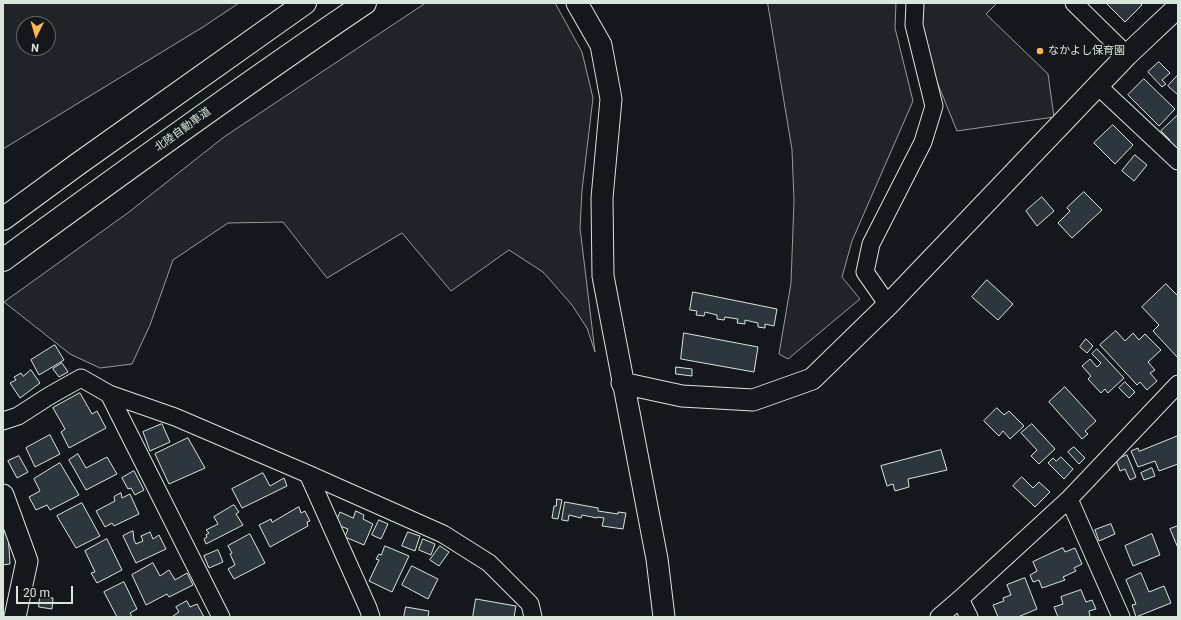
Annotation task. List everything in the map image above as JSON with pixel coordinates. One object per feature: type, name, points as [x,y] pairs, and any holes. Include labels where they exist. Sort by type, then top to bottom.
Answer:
[{"type":"highway","points":[[3,219],[305,3]]},
{"type":"highway","name":"北陸自動車道","points":[[3,260],[98,190],[289,54],[365,3]]},
{"type":"street","points":[[577,3],[601,45],[612,99],[602,198],[603,276],[622,382],[658,560],[664,617]]},
{"type":"street","points":[[888,305],[865,272],[871,244],[924,142],[934,106],[914,25],[915,3]]},
{"type":"street","points":[[1074,3],[1127,55]]},
{"type":"street","points":[[622,382],[682,396],[753,400],[812,379],[888,305],[1127,55],[1178,7]]},
{"type":"street","points":[[1098,86],[1178,161]]},
{"type":"street","points":[[3,421],[18,416],[81,378],[109,394],[175,417],[443,534],[489,563],[530,604],[533,617]]},
{"type":"street","points":[[939,617],[1069,498],[1177,387]]},
{"type":"street","points":[[109,394],[220,617]]},
{"type":"street","points":[[308,474],[371,617]]},
{"type":"street","points":[[3,496],[27,561],[15,617]]},
{"type":"street","points":[[1069,498],[1121,617]]},
{"type":"street","points":[[960,599],[969,617]]},
{"type":"shaded area","points":[[3,3],[239,3],[203,27],[3,149]]},
{"type":"shaded area","points":[[426,3],[555,3],[582,52],[593,98],[582,190],[580,228],[595,352],[587,328],[572,305],[543,272],[509,250],[451,291],[402,233],[327,278],[283,222],[228,223],[173,260],[150,325],[132,364],[100,368],[70,354],[4,302],[129,212],[224,137]]},
{"type":"shaded area","points":[[768,3],[896,3],[895,28],[913,101],[852,241],[842,277],[860,299],[788,359],[779,354],[791,283],[794,201],[792,150]]},
{"type":"shaded area","points":[[915,3],[997,3],[986,14],[1048,74],[1054,117],[957,131],[914,25]]},
{"type":"building","points":[[1140,3],[1142,5],[1125,22],[1107,4]]},
{"type":"building","points":[[1159,62],[1170,73],[1162,80],[1166,84],[1162,87],[1148,72]]},
{"type":"building","points":[[1178,75],[1178,95],[1168,86]]},
{"type":"building","points":[[1144,79],[1175,109],[1159,126],[1128,95]]},
{"type":"building","points":[[1178,115],[1178,153],[1168,142],[1170,140],[1161,131]]},
{"type":"building","points":[[1113,125],[1133,145],[1115,164],[1094,143]]},
{"type":"building","points":[[1135,155],[1147,165],[1134,181],[1122,171]]},
{"type":"building","points":[[1084,192],[1102,210],[1072,238],[1058,223],[1070,211],[1067,208]]},
{"type":"building","points":[[1042,197],[1054,211],[1037,226],[1026,211]]},
{"type":"building","points":[[987,280],[1013,304],[998,320],[972,297]]},
{"type":"building","points":[[1166,284],[1178,296],[1178,358],[1153,331],[1159,325],[1142,307]]},
{"type":"building","points":[[693,292],[777,309],[774,326],[765,324],[765,328],[758,327],[758,323],[745,320],[745,324],[737,323],[738,319],[725,317],[724,320],[717,319],[717,315],[705,312],[704,316],[696,315],[697,311],[690,310]]},
{"type":"building","points":[[1116,331],[1125,341],[1133,333],[1139,340],[1145,334],[1161,350],[1148,362],[1155,370],[1150,373],[1157,381],[1147,390],[1140,382],[1137,385],[1100,345]]},
{"type":"building","points":[[684,333],[758,347],[754,372],[681,359]]},
{"type":"building","points":[[1086,339],[1093,346],[1087,353],[1080,347]]},
{"type":"building","points":[[55,345],[64,360],[39,375],[31,360]]},
{"type":"building","points":[[1097,349],[1124,378],[1108,393],[1105,389],[1101,393],[1088,379],[1091,376],[1082,366],[1090,359],[1097,367],[1101,363],[1092,354]]},
{"type":"building","points":[[62,363],[68,372],[59,377],[53,369]]},
{"type":"building","points":[[676,367],[692,369],[692,376],[676,374]]},
{"type":"building","points":[[31,370],[40,383],[20,398],[10,383],[16,380],[14,377],[21,373],[23,376]]},
{"type":"building","points":[[1125,382],[1135,392],[1129,398],[1119,388]]},
{"type":"building","points":[[1065,387],[1096,421],[1085,431],[1088,434],[1082,439],[1049,402]]},
{"type":"building","points":[[80,393],[92,414],[97,411],[106,428],[69,448],[61,432],[65,429],[53,408]]},
{"type":"building","points":[[997,408],[1004,415],[1009,411],[1024,426],[1010,439],[1003,431],[999,436],[984,421]]},
{"type":"building","points":[[162,424],[170,442],[150,451],[143,432]]},
{"type":"building","points":[[1032,424],[1055,449],[1039,464],[1031,456],[1037,450],[1021,433]]},
{"type":"building","points":[[50,435],[60,454],[35,467],[26,448]]},
{"type":"building","points":[[1178,436],[1178,464],[1159,471],[1155,461],[1138,467],[1131,451],[1138,448],[1139,451]]},
{"type":"building","points":[[188,438],[205,468],[169,484],[155,454]]},
{"type":"building","points":[[1074,447],[1085,458],[1079,464],[1068,452]]},
{"type":"building","points":[[941,450],[947,470],[908,479],[909,487],[895,491],[893,484],[887,486],[881,466]]},
{"type":"building","points":[[78,454],[86,468],[107,457],[117,474],[86,490],[69,460]]},
{"type":"building","points":[[1127,455],[1136,477],[1130,480],[1125,469],[1120,471],[1116,460]]},
{"type":"building","points":[[19,456],[28,472],[17,478],[8,461]]},
{"type":"building","points":[[1061,457],[1073,469],[1064,479],[1048,463],[1053,458],[1056,461]]},
{"type":"building","points":[[60,463],[79,495],[50,510],[47,505],[36,510],[29,497],[40,491],[34,479]]},
{"type":"building","points":[[1152,468],[1155,476],[1144,480],[1141,473]]},
{"type":"building","points":[[134,471],[144,490],[135,495],[131,488],[128,489],[122,478]]},
{"type":"building","points":[[263,473],[270,486],[284,478],[287,486],[242,508],[232,489]]},
{"type":"building","points":[[1022,477],[1033,488],[1039,482],[1050,492],[1035,507],[1013,486]]},
{"type":"building","points":[[121,493],[122,498],[130,494],[139,514],[114,526],[112,523],[105,527],[96,511],[115,501],[114,497]]},
{"type":"building","points":[[557,499],[562,500],[558,519],[552,518]]},
{"type":"building","points":[[565,502],[598,508],[598,511],[618,514],[618,512],[626,513],[623,529],[602,526],[604,518],[582,515],[581,518],[569,515],[568,521],[562,520]]},
{"type":"building","points":[[82,503],[100,536],[76,548],[57,516]]},
{"type":"building","points":[[234,505],[239,512],[236,514],[243,525],[206,544],[204,539],[209,533],[206,530],[218,524],[214,517]]},
{"type":"building","points":[[299,507],[301,513],[305,511],[310,521],[307,522],[308,526],[270,547],[259,525],[271,519],[272,522]]},
{"type":"building","points":[[356,511],[364,515],[363,519],[373,524],[364,545],[345,537],[348,529],[335,524],[340,512],[353,518]]},
{"type":"building","points":[[379,520],[388,524],[381,539],[372,535]]},
{"type":"building","points":[[1111,524],[1115,534],[1099,541],[1095,530]]},
{"type":"building","points":[[1178,526],[1178,548],[1170,529]]},
{"type":"building","points":[[133,531],[136,544],[143,541],[141,536],[150,532],[153,539],[159,535],[166,549],[136,563],[123,536]]},
{"type":"building","points":[[3,532],[8,532],[10,564],[3,565]]},
{"type":"building","points":[[408,532],[420,536],[415,551],[402,546]]},
{"type":"building","points":[[250,534],[265,563],[234,579],[228,569],[235,565],[230,554],[232,553],[228,546]]},
{"type":"building","points":[[1152,534],[1160,555],[1133,566],[1125,546]]},
{"type":"building","points":[[107,539],[122,570],[97,583],[91,573],[95,572],[85,551]]},
{"type":"building","points":[[423,539],[435,544],[431,555],[419,550]]},
{"type":"building","points":[[385,546],[409,556],[392,592],[369,581],[379,560],[376,559],[379,554],[381,555]]},
{"type":"building","points":[[440,546],[449,552],[439,566],[430,560]]},
{"type":"building","points":[[1063,548],[1065,552],[1075,548],[1082,564],[1074,568],[1076,571],[1063,577],[1065,580],[1042,588],[1039,580],[1033,582],[1030,575],[1037,571],[1033,562]]},
{"type":"building","points":[[218,550],[223,562],[209,568],[204,556]]},
{"type":"building","points":[[153,563],[160,576],[169,570],[175,580],[187,573],[193,585],[169,597],[167,594],[146,605],[132,575]]},
{"type":"building","points":[[412,566],[438,579],[428,599],[402,585]]},
{"type":"building","points":[[1141,573],[1149,592],[1164,586],[1171,603],[1136,617],[1132,605],[1136,604],[1126,580]]},
{"type":"building","points":[[1025,578],[1037,609],[1018,617],[998,617],[993,605],[1004,601],[1003,598],[1011,595],[1007,585]]},
{"type":"building","points":[[124,582],[137,609],[130,613],[132,617],[117,617],[104,592]]},
{"type":"building","points":[[1081,590],[1086,602],[1092,600],[1096,609],[1089,611],[1090,617],[1058,617],[1054,607],[1063,604],[1061,597]]},
{"type":"building","points":[[40,597],[53,598],[52,609],[39,607]]},
{"type":"building","points":[[476,599],[516,606],[514,617],[473,617]]},
{"type":"building","points":[[187,601],[190,607],[197,604],[204,617],[174,617],[173,616],[179,612],[176,607]]},
{"type":"building","points":[[406,607],[429,611],[428,617],[404,617]]},
{"type":"place","name":"なかよし保育園","points":[[1040,51]]}]
